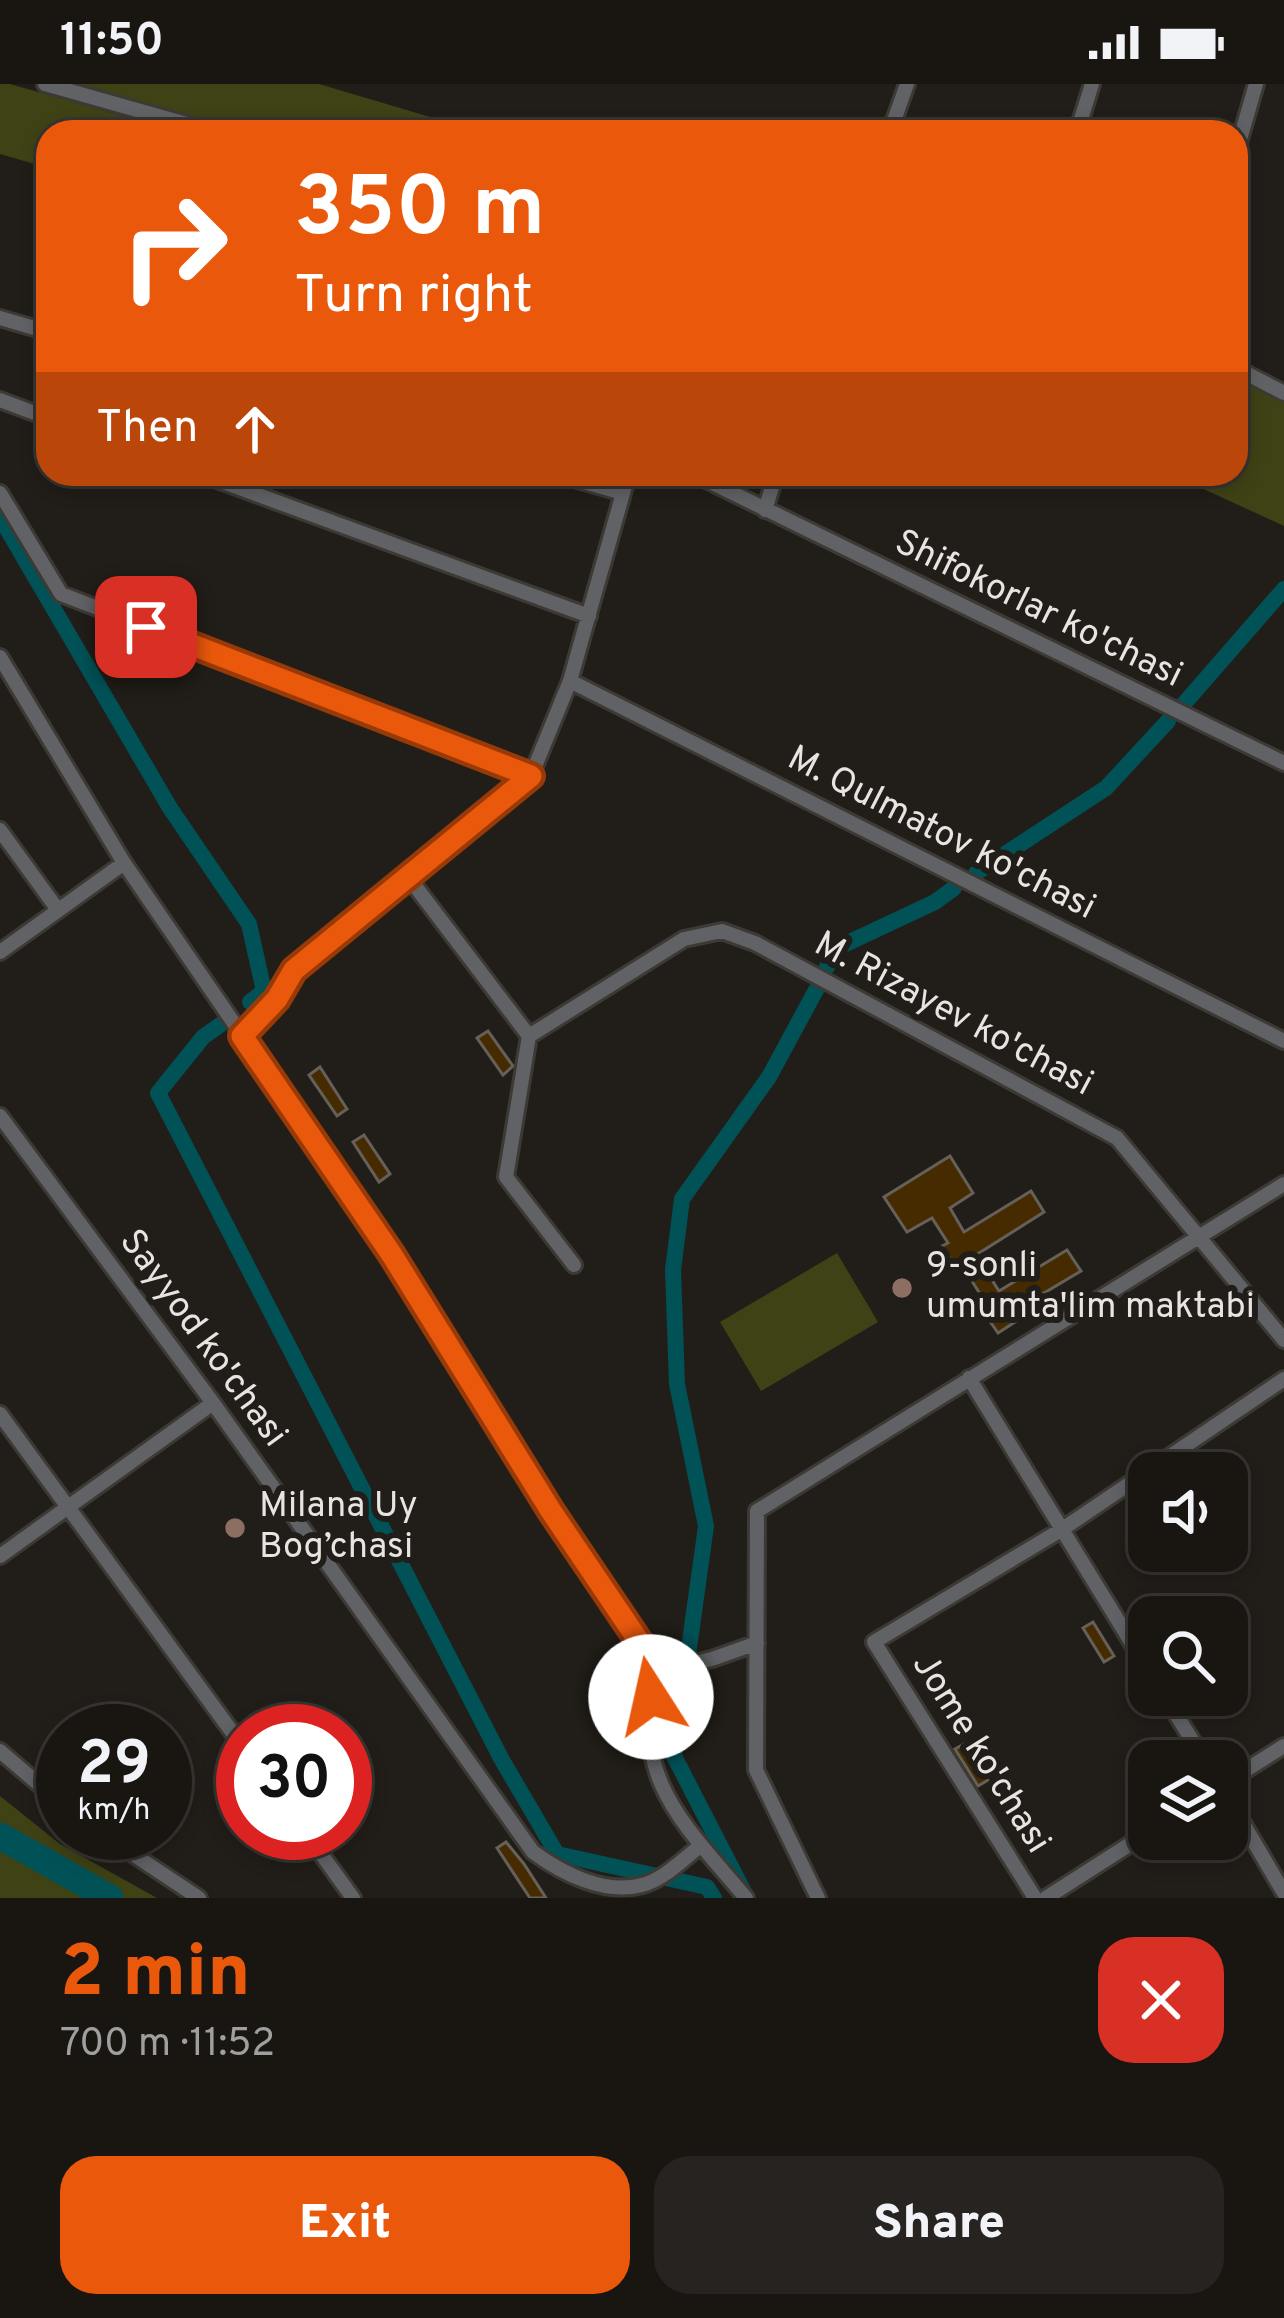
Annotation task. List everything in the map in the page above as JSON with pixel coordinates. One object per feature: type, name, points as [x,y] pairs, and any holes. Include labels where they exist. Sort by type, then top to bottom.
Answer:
[{"type":"street","points":[[45,84],[172,120]]},
{"type":"street","points":[[889,84],[906,86],[894,120]]},
{"type":"street","points":[[1081,120],[1092,84]]},
{"type":"street","points":[[1246,120],[1256,84]]},
{"type":"street","points":[[0,318],[36,328]]},
{"type":"street","points":[[1248,374],[1284,393]]},
{"type":"street","points":[[0,400],[36,414]]},
{"type":"street","points":[[234,486],[589,616]]},
{"type":"street","points":[[598,486],[623,493]]},
{"type":"street","points":[[242,1036],[277,999],[294,970],[531,776],[570,681],[625,486]]},
{"type":"street","name":"Shifokorlar ko'chasi","points":[[718,486],[1284,763]]},
{"type":"street","points":[[765,510],[772,486]]},
{"type":"street","points":[[0,494],[61,594],[531,776]]},
{"type":"street","points":[[0,657],[124,863],[392,1255],[551,1511],[659,1671],[647,1728],[650,1756],[663,1788],[699,1847],[746,1898]]},
{"type":"street","name":"M. Qulmatov ko'chasi","points":[[570,681],[1284,1041]]},
{"type":"street","points":[[0,830],[58,910]]},
{"type":"street","points":[[0,952],[124,863]]},
{"type":"street","points":[[409,878],[529,1036],[506,1177],[574,1265]]},
{"type":"street","name":"M. Rizayev ko'chasi","points":[[529,1036],[684,938],[722,931],[775,953],[1118,1138],[1284,1340]]},
{"type":"street","name":"Sayyod ko'chasi","points":[[0,1116],[213,1403],[533,1852],[551,1866],[617,1893],[646,1885],[699,1847]]},
{"type":"street","points":[[818,1898],[756,1769],[757,1510],[1284,1184]]},
{"type":"street","points":[[969,1378],[1128,1637]]},
{"type":"street","points":[[1061,1530],[1284,1379]]},
{"type":"street","points":[[0,1556],[213,1403]]},
{"type":"street","points":[[0,1414],[216,1710]]},
{"type":"street","name":"Jome ko'chasi","points":[[1035,1898],[874,1642],[1061,1530]]},
{"type":"street","points":[[659,1671],[757,1643]]},
{"type":"street","points":[[1248,1769],[1284,1746]]},
{"type":"street","points":[[0,1751],[36,1782]]},
{"type":"street","points":[[1248,1832],[1284,1893]]},
{"type":"street","points":[[1046,1898],[1128,1845]]},
{"type":"street","points":[[142,1860],[200,1898]]},
{"type":"street","points":[[326,1860],[353,1898]]},
{"type":"green space","points":[[0,84],[137,120],[36,120],[36,164],[0,154]]},
{"type":"green space","points":[[73,84],[319,84],[440,120],[206,120]]},
{"type":"green space","points":[[1248,382],[1284,401],[1284,526],[1197,486],[1248,486]]},
{"type":"green space","points":[[837,1253],[878,1322],[761,1391],[720,1322]]},
{"type":"green space","points":[[0,1796],[36,1825],[36,1860],[89,1860],[157,1898],[0,1898]]},
{"type":"building","points":[[488,1031],[513,1066],[503,1075],[477,1038]]},
{"type":"building","points":[[320,1067],[347,1109],[337,1116],[309,1075]]},
{"type":"building","points":[[364,1135],[390,1174],[379,1182],[353,1142]]},
{"type":"building","points":[[950,1156],[973,1193],[950,1208],[964,1232],[1031,1191],[1044,1212],[976,1255],[999,1291],[1067,1250],[1081,1271],[1009,1314],[1015,1322],[998,1333],[978,1304],[984,1300],[961,1264],[956,1267],[942,1246],[948,1243],[932,1218],[907,1232],[884,1197]]},
{"type":"building","points":[[1093,1622],[1114,1656],[1104,1662],[1083,1628]]},
{"type":"building","points":[[964,1744],[988,1780],[978,1786],[955,1749]]},
{"type":"building","points":[[506,1842],[546,1898],[530,1898],[497,1848]]},
{"type":"waterway","points":[[0,517],[170,808],[249,924],[264,991],[250,1002]]},
{"type":"waterway","points":[[1182,706],[1284,589]]},
{"type":"waterway","points":[[976,873],[1106,788],[1168,721]]},
{"type":"waterway","points":[[827,967],[837,948],[935,902],[954,888]]},
{"type":"waterway","points":[[744,1892],[674,1756],[706,1526],[677,1384],[673,1270],[682,1199],[769,1077],[816,990]]},
{"type":"waterway","points":[[220,1025],[203,1037],[158,1093],[502,1760],[557,1854],[707,1887],[714,1898]]},
{"type":"waterway","points":[[0,1836],[110,1898]]},
{"type":"place","name":"9-sonli umumta'lim maktabi","points":[[902,1288]]},
{"type":"place","name":"Milana Uy Bog’chasi","points":[[235,1528]]},
{"type":"route","points":[[146,627],[531,776],[294,970],[277,999],[242,1036],[392,1255],[551,1511],[659,1671],[651,1697]]}]
